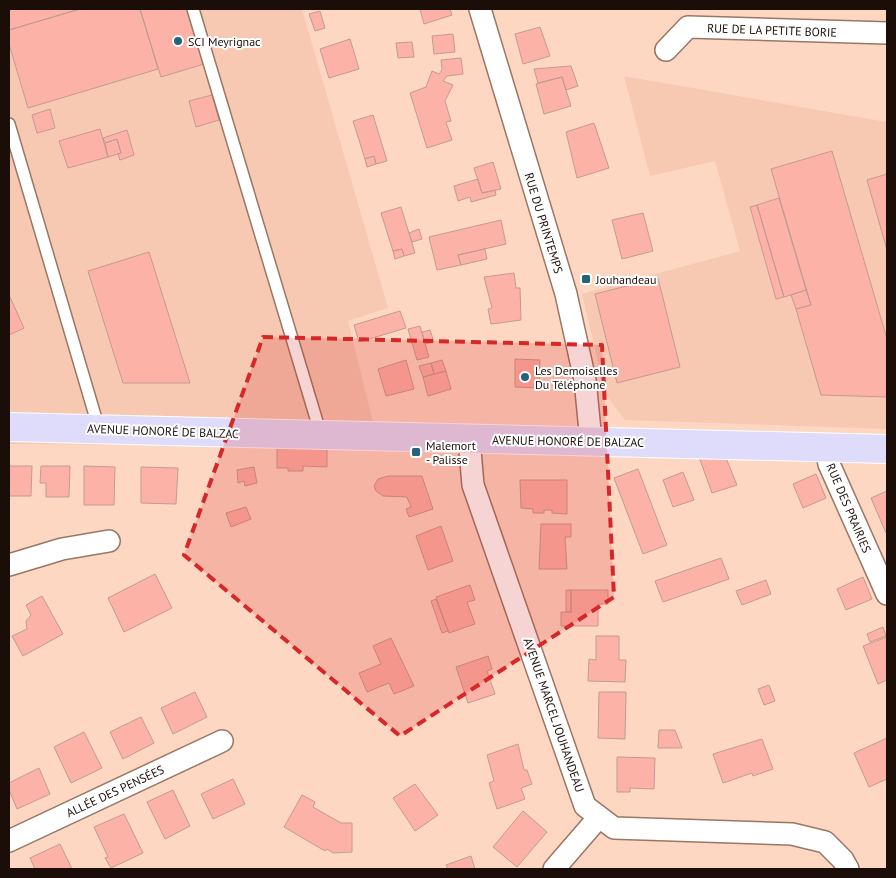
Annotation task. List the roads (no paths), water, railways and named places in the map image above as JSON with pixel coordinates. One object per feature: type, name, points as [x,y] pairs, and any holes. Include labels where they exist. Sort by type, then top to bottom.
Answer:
[{"type":"main road","name":"AVENUE HONORÉ DE BALZAC","points":[[9,426],[887,449]]},
{"type":"street","name":"RUE DU PRINTEMPS","points":[[480,9],[566,294],[585,380],[590,442]]},
{"type":"street","name":"RUE DE LA PETITE BORIE","points":[[666,50],[688,27],[887,33]]},
{"type":"street","name":"AVENUE MARCEL JOUHANDEAU","points":[[469,439],[473,485],[585,806],[614,828],[792,834],[825,842],[843,860],[848,869]]},
{"type":"street","name":"RUE DES PRAIRIES","points":[[826,448],[829,464],[887,594]]},
{"type":"street","points":[[9,565],[62,548],[110,541]]},
{"type":"street","name":"ALLÉE DES PENSÉES","points":[[9,841],[222,741]]},
{"type":"street","points":[[554,869],[599,817]]},
{"type":"lane","points":[[193,9],[321,435]]},
{"type":"lane","points":[[9,124],[99,429]]},
{"type":"place","name":"SCI Meyrignac","points":[[178,41]]},
{"type":"place","name":"Jouhandeau","points":[[586,279]]},
{"type":"place","name":"Les Demoiselles Du Téléphone","points":[[525,377]]},
{"type":"place","name":"Malemort - Palisse","points":[[416,452]]}]
